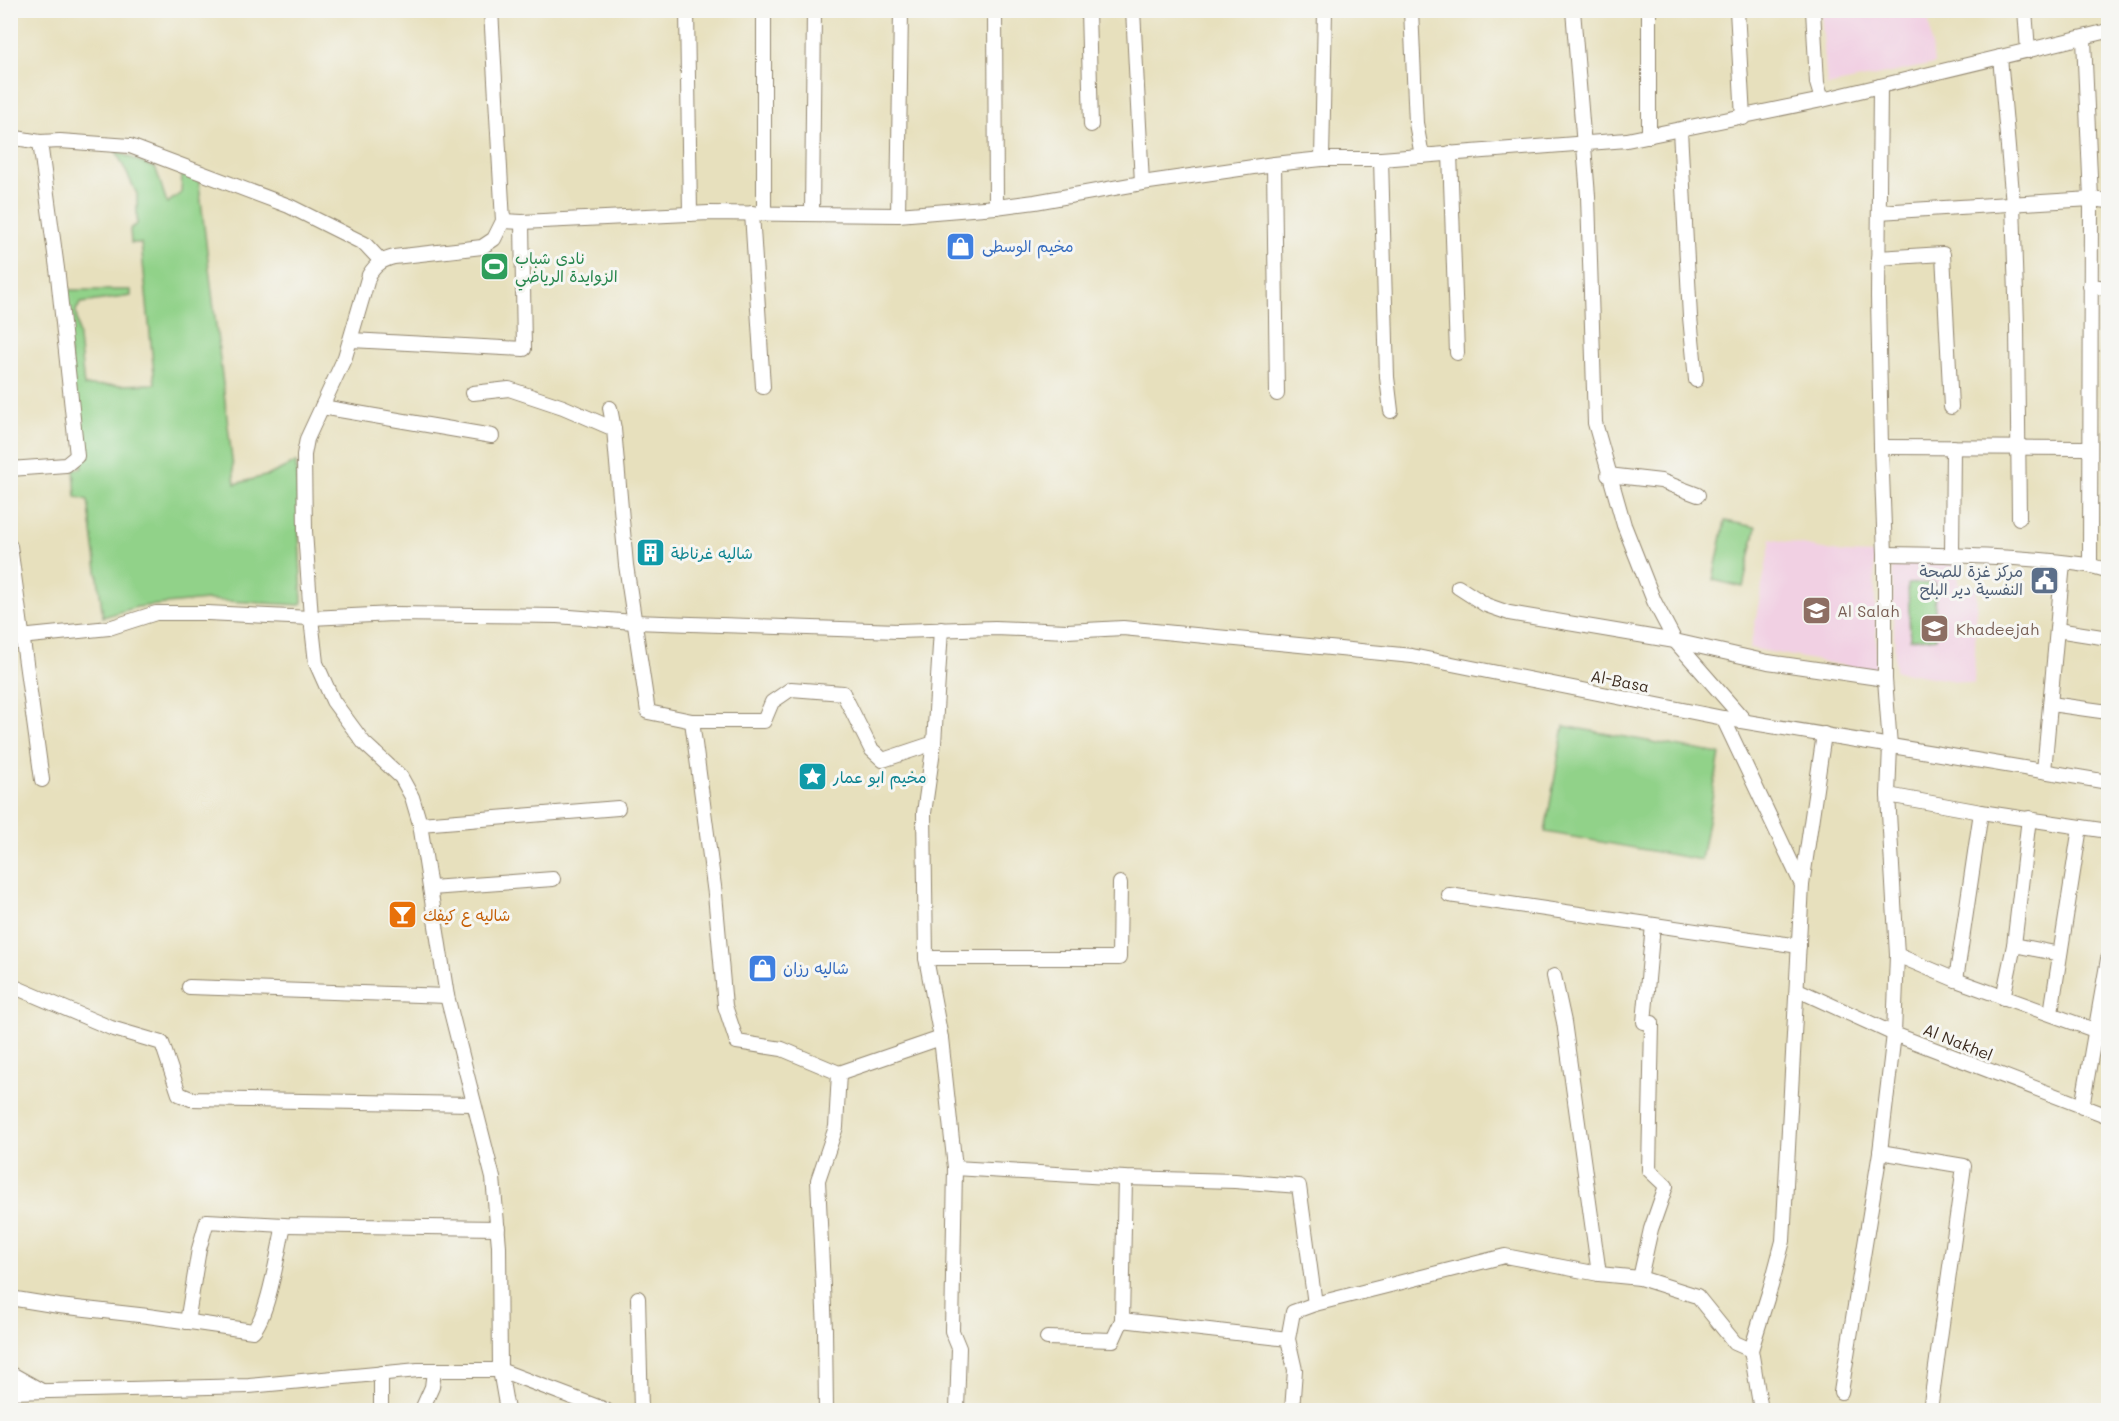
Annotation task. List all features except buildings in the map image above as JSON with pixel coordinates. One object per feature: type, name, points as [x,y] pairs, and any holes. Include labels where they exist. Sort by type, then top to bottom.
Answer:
[{"type":"street","points":[[491,10],[503,221],[494,239],[482,247],[394,257],[381,261],[369,274],[345,357],[307,439],[304,455],[311,618],[316,663],[333,701],[364,744],[401,777],[412,797],[420,824],[447,996],[493,1178],[498,1228],[500,1370],[506,1410]]},
{"type":"street","points":[[687,10],[690,214]]},
{"type":"street","points":[[763,387],[758,213],[764,10]]},
{"type":"street","points":[[812,213],[814,10]]},
{"type":"street","points":[[898,215],[901,10]]},
{"type":"street","points":[[995,10],[996,207]]},
{"type":"street","points":[[1088,10],[1091,125]]},
{"type":"street","points":[[1133,10],[1142,183]]},
{"type":"street","points":[[1322,159],[1325,10]]},
{"type":"street","points":[[1411,10],[1416,123],[1422,156]]},
{"type":"street","points":[[1573,10],[1582,144],[1588,196],[1595,423],[1624,525],[1650,592],[1675,641],[1745,721]]},
{"type":"street","points":[[1649,10],[1649,136]]},
{"type":"street","points":[[1737,10],[1743,118]]},
{"type":"street","points":[[1813,10],[1817,83],[1822,100]]},
{"type":"street","points":[[2025,10],[2028,51]]},
{"type":"street","points":[[503,221],[690,214],[898,215],[996,207],[1142,183],[1322,159],[1381,159],[1627,140],[1743,118],[2084,39],[2109,31]]},
{"type":"street","points":[[2084,39],[2091,199],[2090,565]]},
{"type":"street","points":[[2000,57],[2013,204],[2019,518]]},
{"type":"street","points":[[1841,1392],[1880,1152],[1894,1034],[1897,955],[1888,795],[1890,746],[1885,679],[1885,554],[1878,258],[1880,86]]},
{"type":"street","points":[[1680,130],[1690,317],[1696,380]]},
{"type":"street","points":[[10,137],[40,142],[60,141],[130,146],[289,206],[365,244],[381,261]]},
{"type":"street","points":[[10,469],[66,465],[77,456],[58,276],[40,142]]},
{"type":"street","points":[[1450,153],[1457,353]]},
{"type":"street","points":[[1381,159],[1387,377],[1391,411]]},
{"type":"street","points":[[1274,164],[1277,394]]},
{"type":"street","points":[[1879,212],[2091,199],[2109,201]]},
{"type":"street","points":[[351,340],[524,349],[522,222]]},
{"type":"street","points":[[1878,258],[1943,254],[1951,407]]},
{"type":"street","points":[[2090,286],[2109,288]]},
{"type":"street","points":[[473,393],[509,389],[563,407],[614,429]]},
{"type":"street","points":[[322,407],[492,436]]},
{"type":"street","points":[[610,408],[614,429],[626,565],[648,712],[692,721],[764,721],[772,702],[791,689],[843,693],[871,749],[883,760],[934,743]]},
{"type":"street","points":[[1881,447],[2089,448]]},
{"type":"street","points":[[1952,555],[1953,447]]},
{"type":"street","points":[[1608,474],[1661,481],[1698,495]]},
{"type":"street","points":[[10,546],[17,638],[42,780]]},
{"type":"street","points":[[1885,554],[1952,555],[2090,565],[2109,570]]},
{"type":"street","points":[[2044,771],[2063,563]]},
{"type":"street","points":[[1458,587],[1485,605],[1509,613],[1675,641],[1768,662],[1885,679]]},
{"type":"street","name":"Al-Basa","points":[[17,638],[109,628],[156,613],[311,618],[393,614],[557,616],[634,622],[898,631],[942,629],[1066,631],[1123,628],[1412,656],[1723,718],[2109,782]]},
{"type":"street","points":[[942,629],[934,743],[924,813],[926,958],[941,1038],[955,1168],[952,1330],[960,1348],[957,1410]]},
{"type":"street","points":[[2058,630],[2109,638]]},
{"type":"street","points":[[2051,704],[2109,712]]},
{"type":"street","points":[[1723,718],[1802,885]]},
{"type":"street","points":[[692,721],[715,894],[725,1006],[737,1042],[782,1049],[839,1073],[941,1038]]},
{"type":"street","points":[[1761,1410],[1751,1350],[1783,1240],[1802,885],[1824,734]]},
{"type":"street","points":[[1888,795],[1981,812],[2109,831]]},
{"type":"street","points":[[420,824],[618,808]]},
{"type":"street","points":[[1956,980],[1981,812]]},
{"type":"street","points":[[2003,998],[2014,945],[2029,818]]},
{"type":"street","points":[[2051,1013],[2080,827]]},
{"type":"street","points":[[431,888],[553,879]]},
{"type":"street","points":[[926,958],[1119,958],[1120,883]]},
{"type":"street","points":[[1449,896],[1799,946]]},
{"type":"street","points":[[1640,1278],[1651,1229],[1666,1186],[1649,1170],[1652,1023],[1644,1022],[1653,925]]},
{"type":"street","points":[[2014,945],[2060,954]]},
{"type":"street","points":[[1897,955],[2003,998],[2103,1033]]},
{"type":"street","points":[[2082,1107],[2103,1033],[2109,959]]},
{"type":"street","points":[[1554,976],[1564,1022],[1599,1274]]},
{"type":"street","points":[[10,985],[111,1028],[162,1043],[179,1094],[190,1100],[473,1104]]},
{"type":"street","points":[[189,987],[447,996]]},
{"type":"street","name":"Al Nakhel","points":[[1798,990],[1894,1034],[2109,1116]]},
{"type":"street","points":[[826,1410],[818,1180],[836,1127],[839,1073]]},
{"type":"street","points":[[1880,1152],[1964,1166],[1930,1410]]},
{"type":"street","points":[[955,1168],[1299,1186],[1315,1304]]},
{"type":"street","points":[[1047,1338],[1113,1340],[1122,1320],[1125,1178]]},
{"type":"street","points":[[186,1322],[199,1249],[207,1221],[284,1225],[498,1228]]},
{"type":"street","points":[[10,1298],[253,1331],[259,1324],[265,1306],[284,1225]]},
{"type":"street","points":[[1292,1410],[1295,1370],[1288,1339],[1293,1312],[1315,1304],[1505,1256],[1599,1274],[1640,1278],[1696,1296],[1735,1343],[1751,1350]]},
{"type":"street","points":[[638,1298],[641,1410]]},
{"type":"street","points":[[1122,1320],[1288,1339]]},
{"type":"street","points":[[10,1392],[249,1386],[418,1370],[500,1370],[606,1410]]},
{"type":"street","points":[[423,1407],[432,1387],[434,1371]]},
{"type":"street","points":[[10,1373],[44,1392]]},
{"type":"street","points":[[381,1373],[381,1410]]},
{"type":"shaded area","points":[[1821,11],[1928,11],[1934,64],[1827,86]]},
{"type":"shaded area","name":"Al Salah","points":[[1771,539],[1844,553],[1874,554],[1877,672],[1750,648]]},
{"type":"shaded area","name":"Khadeejah","points":[[1892,558],[1959,562],[1958,584],[1977,587],[1974,684],[1895,671]]},
{"type":"green space","points":[[116,151],[156,169],[167,203],[181,193],[182,173],[198,176],[235,484],[269,475],[296,462],[302,602],[300,605],[206,600],[137,607],[103,617],[88,500],[76,497],[74,469],[82,468],[63,290],[131,290],[131,296],[81,303],[76,310],[84,386],[155,384],[141,243],[131,243],[130,229],[137,224],[137,194]]},
{"type":"green space","points":[[1725,521],[1756,527],[1743,587],[1713,580]]},
{"type":"green space","points":[[1934,583],[1936,638],[1910,639],[1908,584]]},
{"type":"green space","points":[[1564,726],[1720,754],[1701,860],[1545,832]]},
{"type":"place","name":"مخيم الوسطى","points":[[961,246]]},
{"type":"place","name":"نادي شباب الزوايدة الرياضي","points":[[494,267]]},
{"type":"place","name":"شاليه غرناطة","points":[[650,553]]},
{"type":"place","name":"مركز غزة للصحة النفسية دير البلح","points":[[2044,580]]},
{"type":"place","name":"Al Salah","points":[[1816,611]]},
{"type":"place","name":"Khadeejah","points":[[1935,629]]},
{"type":"place","name":"مخيم ابو عمار","points":[[812,777]]},
{"type":"place","name":"شاليه ع كيفك","points":[[402,915]]},
{"type":"place","name":"شاليه رزان","points":[[762,968]]}]
